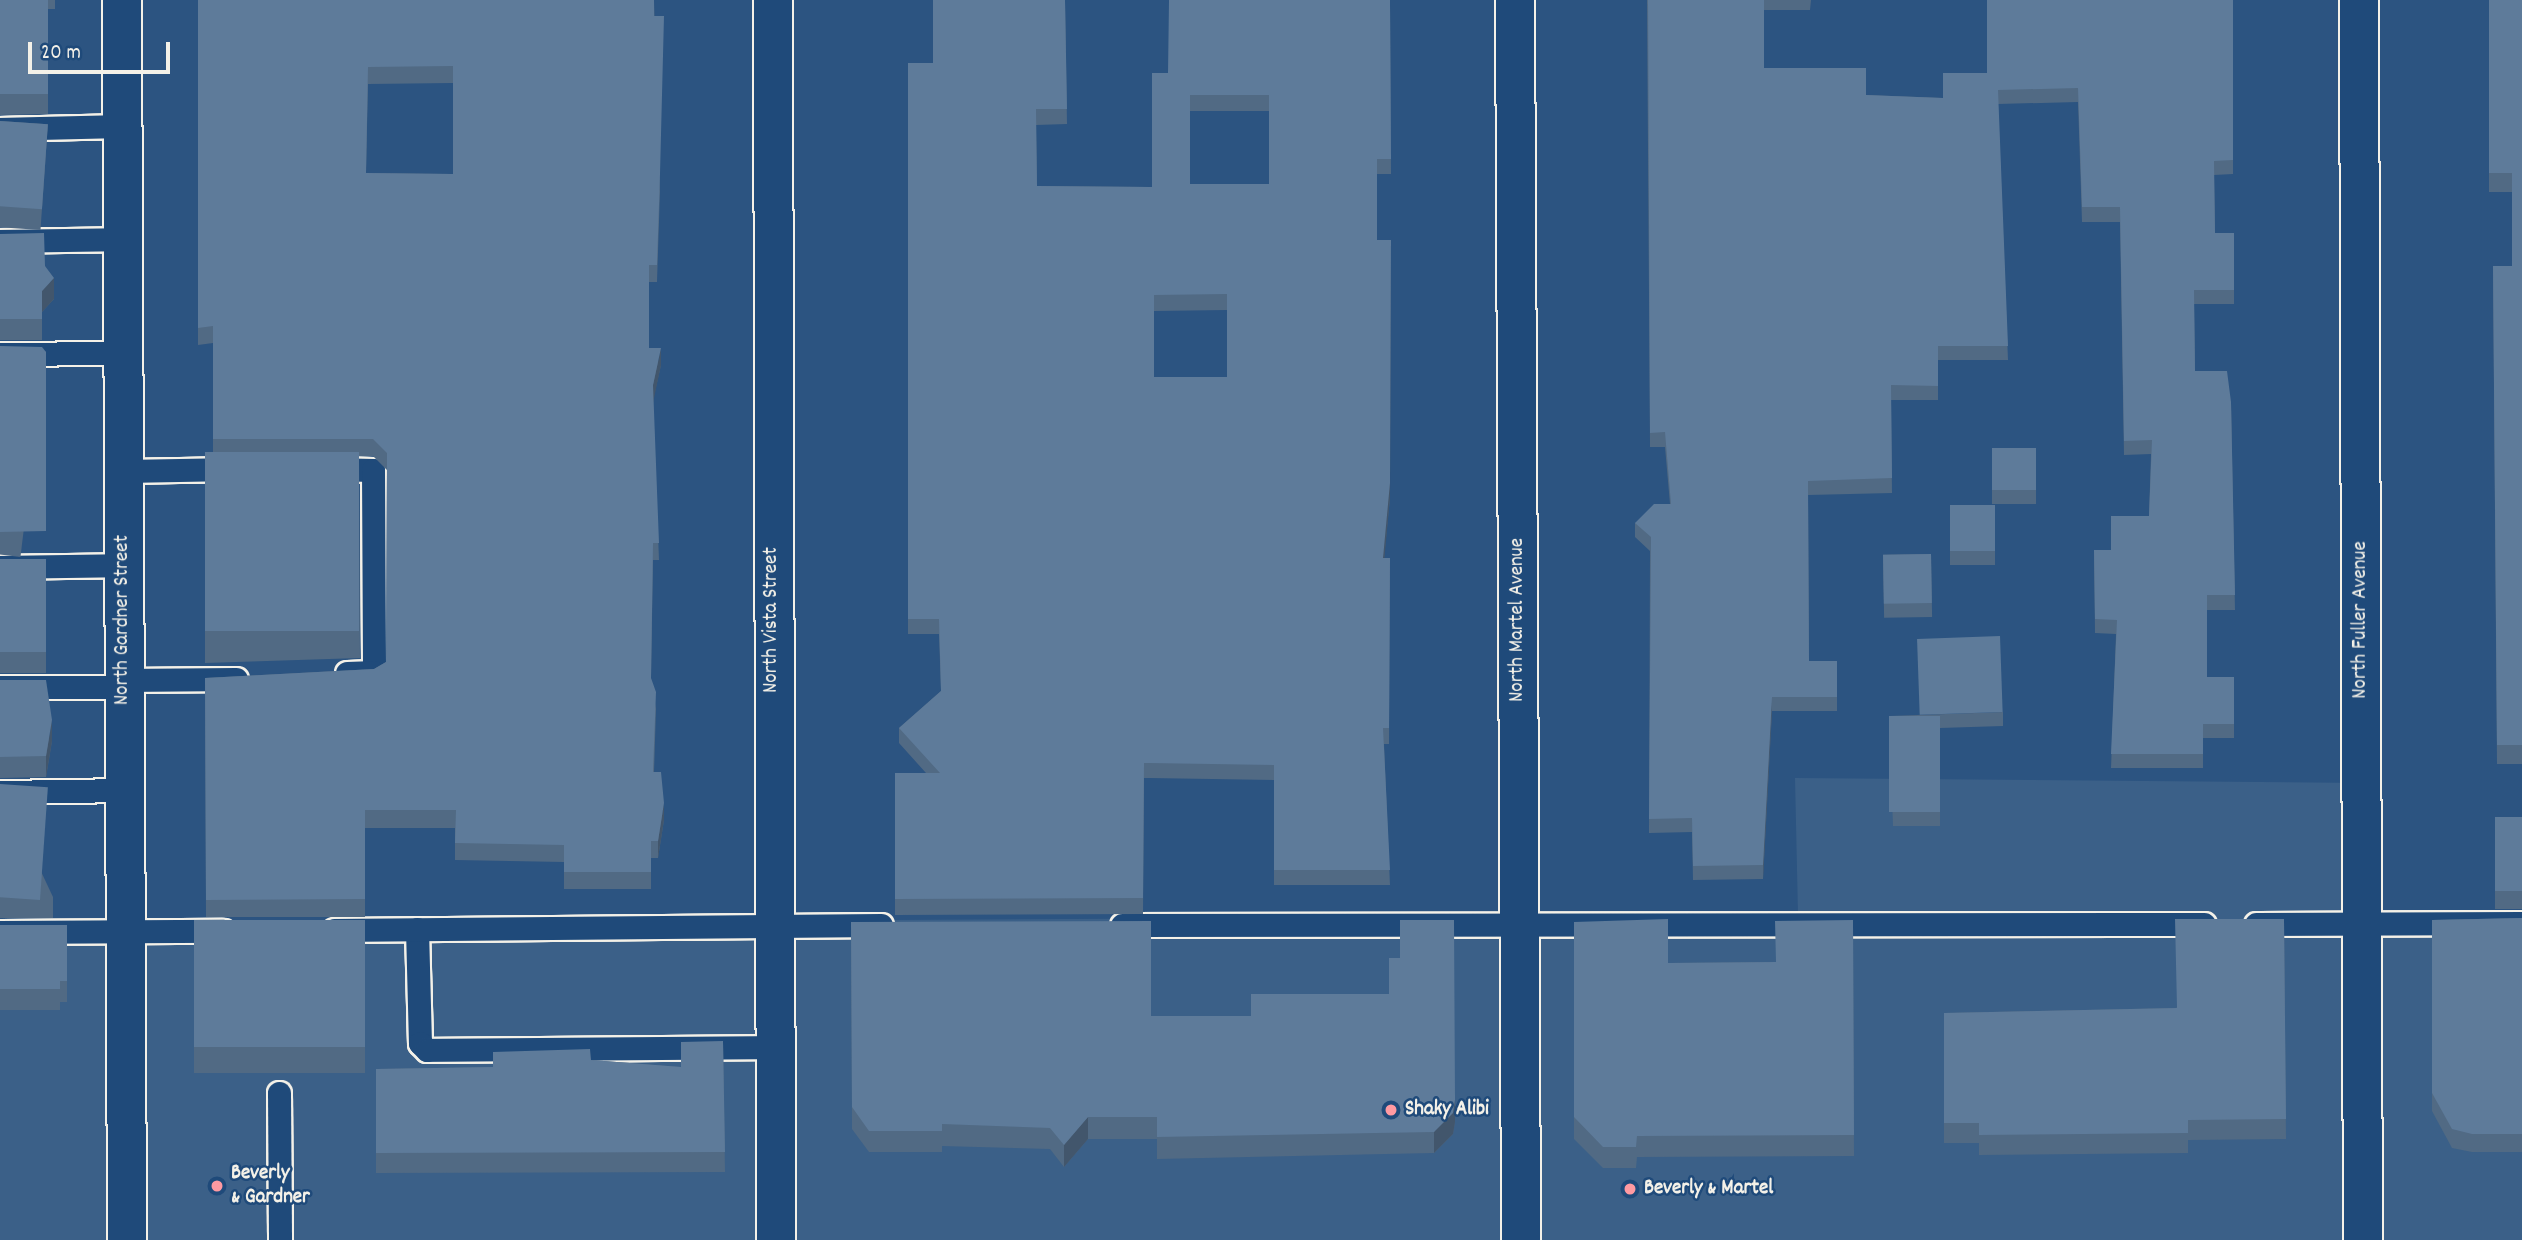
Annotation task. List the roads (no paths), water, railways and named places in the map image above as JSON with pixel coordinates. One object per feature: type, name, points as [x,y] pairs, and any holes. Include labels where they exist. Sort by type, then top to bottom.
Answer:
[{"type":"street","name":"North Gardner Street","points":[[122,0],[127,1240]]},
{"type":"street","name":"North Vista Street","points":[[773,0],[772,925],[776,1240]]},
{"type":"street","name":"North Martel Avenue","points":[[1515,0],[1521,1240]]},
{"type":"street","name":"North Fuller Avenue","points":[[2360,0],[2362,1240]]},
{"type":"lane","points":[[0,129],[121,126]]},
{"type":"lane","points":[[0,241],[121,239]]},
{"type":"lane","points":[[0,354],[122,353]]},
{"type":"lane","points":[[310,468],[373,470],[374,672],[323,675]]},
{"type":"lane","points":[[123,471],[256,469]]},
{"type":"lane","points":[[0,567],[123,565]]},
{"type":"lane","points":[[0,687],[259,678]]},
{"type":"lane","points":[[0,792],[124,790]]},
{"type":"lane","points":[[1098,925],[2522,923]]},
{"type":"lane","points":[[309,930],[904,925]]},
{"type":"lane","points":[[417,929],[420,1042],[427,1050],[774,1047]]},
{"type":"lane","points":[[0,932],[254,930]]},
{"type":"lane","points":[[279,1093],[280,1240]]},
{"type":"place","name":"Shaky Alibi","points":[[1391,1110]]},
{"type":"place","name":"Beverly & Gardner","points":[[217,1186]]},
{"type":"place","name":"Beverly & Martel","points":[[1630,1189]]}]
